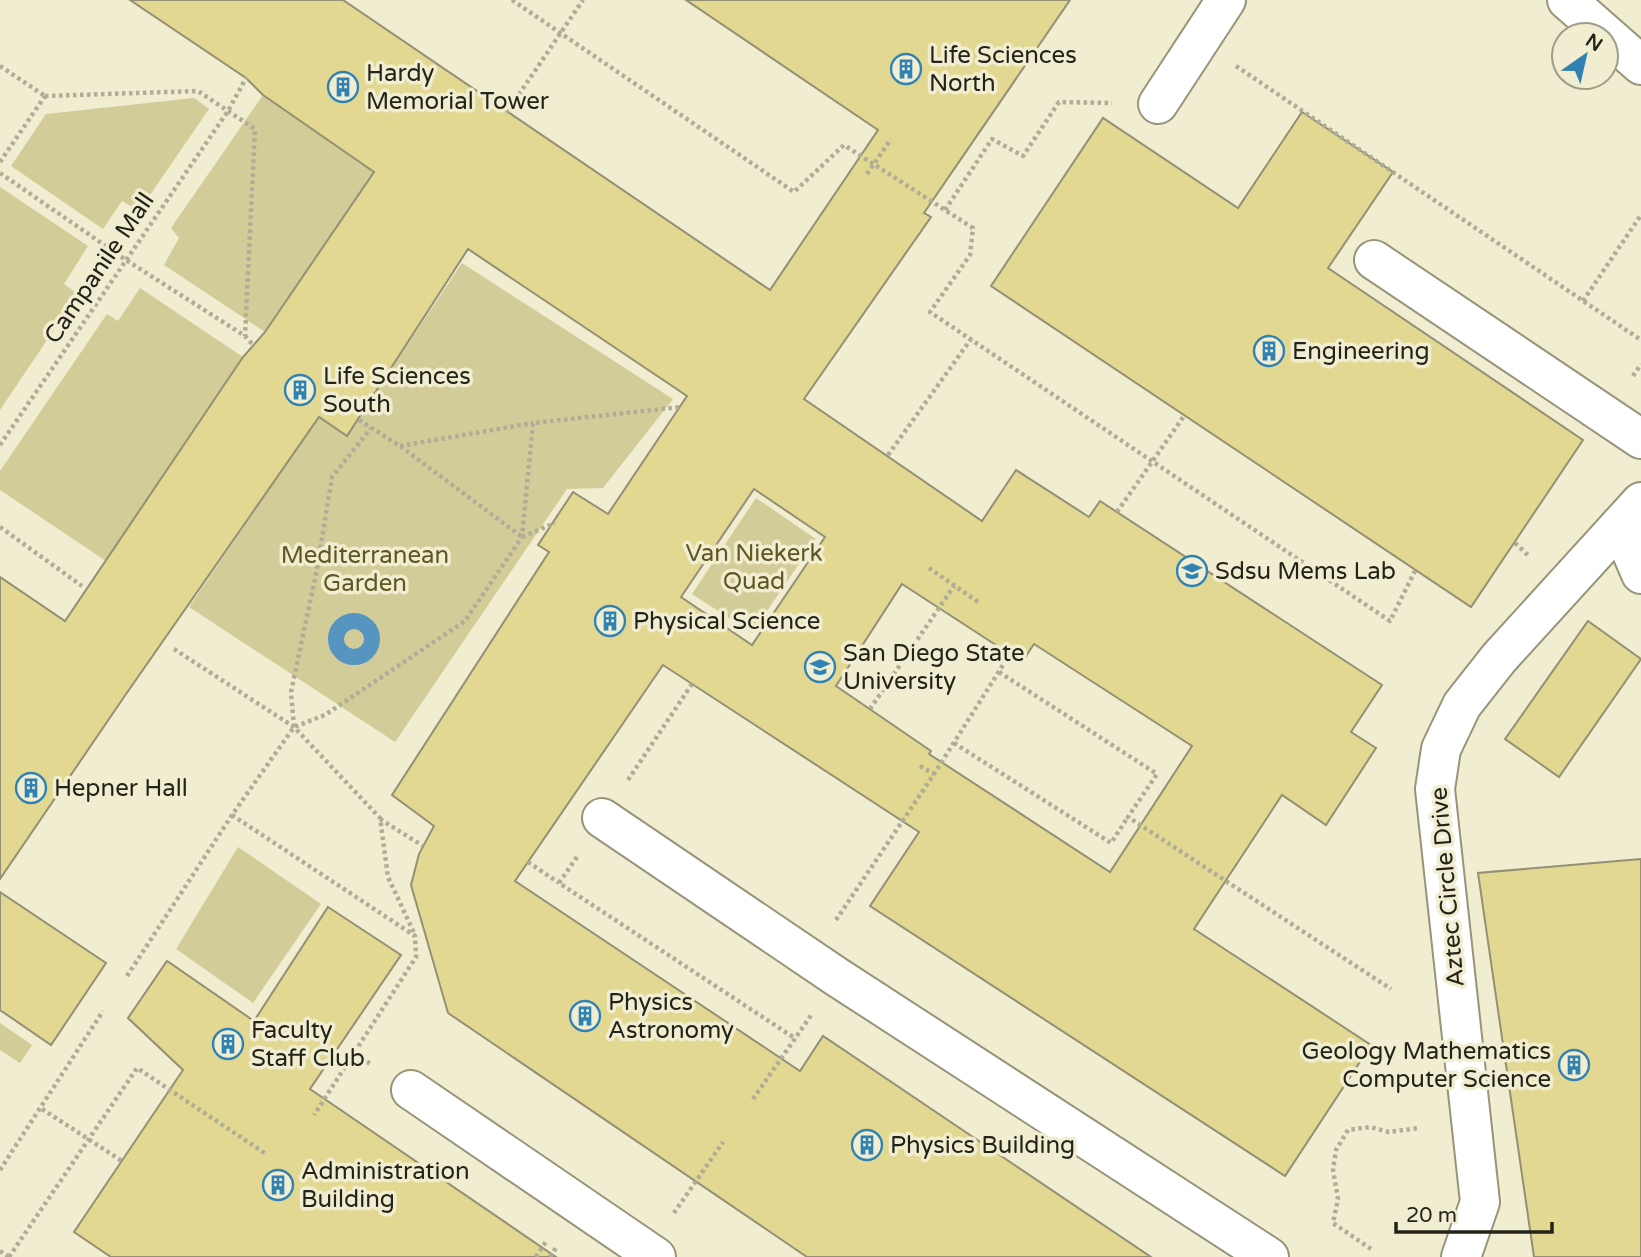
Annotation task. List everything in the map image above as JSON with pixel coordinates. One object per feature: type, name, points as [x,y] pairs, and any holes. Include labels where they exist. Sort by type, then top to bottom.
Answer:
[{"type":"street","points":[[1158,104],[1226,0]]},
{"type":"street","points":[[1567,0],[1641,65]]},
{"type":"street","points":[[1374,260],[1641,439]]},
{"type":"street","points":[[1630,513],[1641,574]]},
{"type":"street","name":"Aztec Circle Drive","points":[[1461,1257],[1480,1202],[1435,789],[1441,748],[1461,705],[1499,657],[1630,513]]},
{"type":"street","points":[[602,818],[810,958],[1269,1257]]},
{"type":"street","points":[[411,1090],[652,1254]]},
{"type":"path","points":[[512,0],[794,192],[844,145],[973,228],[970,255],[930,312],[1390,621],[1415,571]]},
{"type":"path","points":[[506,112],[583,0]]},
{"type":"path","points":[[1199,41],[1641,340]]},
{"type":"path","points":[[0,66],[45,96],[198,91],[255,129],[245,336]]},
{"type":"path","name":"Campanile Mall","points":[[0,444],[228,111],[246,78]]},
{"type":"path","points":[[0,162],[45,96]]},
{"type":"path","points":[[945,210],[992,139],[1023,156],[1059,102],[1158,104]]},
{"type":"path","points":[[867,174],[891,139]]},
{"type":"path","points":[[0,173],[126,260],[245,336],[254,346]]},
{"type":"path","points":[[1583,301],[1641,215]]},
{"type":"path","points":[[888,455],[971,339]]},
{"type":"path","points":[[1629,383],[1641,365]]},
{"type":"path","points":[[400,446],[533,424],[680,407]]},
{"type":"path","points":[[1117,512],[1184,416]]},
{"type":"path","points":[[359,420],[400,446],[522,537]]},
{"type":"path","points":[[127,976],[232,815],[294,727],[325,715],[465,621],[522,537],[533,424]]},
{"type":"path","points":[[294,727],[290,692],[317,569],[332,477],[371,428]]},
{"type":"path","points":[[522,537],[555,523]]},
{"type":"path","points":[[0,527],[82,586]]},
{"type":"path","points":[[1515,542],[1533,559]]},
{"type":"path","points":[[929,568],[978,602]]},
{"type":"path","points":[[870,709],[954,586]]},
{"type":"path","points":[[174,649],[294,727],[380,818],[423,846]]},
{"type":"path","points":[[810,958],[934,774],[1010,654]]},
{"type":"path","points":[[954,743],[1111,843],[1157,774],[999,672]]},
{"type":"path","points":[[920,766],[934,774]]},
{"type":"path","points":[[232,815],[415,936]]},
{"type":"path","points":[[1128,817],[1391,989]]},
{"type":"path","points":[[314,1115],[416,957],[415,936],[388,877],[380,818]]},
{"type":"path","points":[[528,862],[559,883]]},
{"type":"path","points":[[0,1170],[103,1011]]},
{"type":"path","points":[[753,1099],[796,1039]]},
{"type":"path","points":[[0,1251],[9,1257],[137,1068],[266,1154]]},
{"type":"path","points":[[42,1109],[122,1161]]},
{"type":"path","points":[[1371,1249],[1333,1223],[1338,1199],[1333,1170],[1336,1150],[1348,1130],[1370,1126],[1388,1132],[1419,1128]]},
{"type":"path","points":[[652,1254],[723,1142]]},
{"type":"green space","points":[[263,95],[374,172],[265,332],[164,265],[179,238],[171,228]]},
{"type":"green space","points":[[194,98],[209,109],[139,211],[122,201],[103,229],[11,166],[46,114]]},
{"type":"green space","points":[[0,187],[88,246],[64,284],[78,294],[0,410]]},
{"type":"green space","name":"Mediterranean Garden","points":[[462,263],[673,399],[603,488],[567,489],[395,742],[189,607],[319,417],[347,435]]},
{"type":"green space","points":[[140,288],[243,357],[106,561],[0,490],[0,471],[107,314],[118,321]]},
{"type":"green space","name":"Van Niekerk Quad","points":[[756,498],[816,539],[752,633],[692,594]]},
{"type":"green space","points":[[238,847],[321,904],[253,1003],[176,949]]},
{"type":"green space","points":[[0,1023],[32,1045],[20,1063],[0,1050]]},
{"type":"building","points":[[130,0],[343,0],[770,290],[878,130],[686,0],[1070,0],[924,213],[931,217],[804,399],[982,521],[1016,470],[1089,517],[1100,501],[1382,685],[1351,732],[1376,748],[1326,825],[1282,795],[1194,929],[1371,1045],[1285,1176],[870,906],[919,832],[663,665],[515,881],[800,1071],[823,1036],[1151,1257],[807,1257],[448,1013],[411,885],[419,854],[434,826],[392,795],[549,552],[538,545],[573,492],[608,514],[687,396],[468,249],[347,436],[319,417],[0,879],[0,577],[65,621],[243,357],[265,332],[374,172],[263,95],[246,78]],"holes":[[[754,489],[825,537],[752,645],[681,597]],[[902,584],[1022,662],[1034,644],[1192,746],[1110,872],[929,754],[931,751],[836,686]]]},
{"type":"building","name":"Engineering","points":[[1302,112],[1393,172],[1328,268],[1583,440],[1471,607],[991,286],[1103,118],[1238,208]]},
{"type":"building","points":[[1588,621],[1641,659],[1559,777],[1505,739]]},
{"type":"building","name":"Geology Mathematics Computer Science","points":[[1641,859],[1641,1257],[1534,1257],[1478,873]]},
{"type":"building","points":[[0,892],[106,963],[51,1045],[0,1010]]},
{"type":"building","points":[[328,907],[401,955],[310,1089],[556,1257],[111,1257],[74,1232],[183,1070],[128,1018],[167,961],[254,1021]]},
{"type":"waterway","points":[[354,621],[366,627],[372,639],[366,651],[354,657],[342,651],[336,639],[342,627],[354,621]]},
{"type":"place","name":"Life Sciences North","points":[[906,69]]},
{"type":"place","name":"Hardy Memorial Tower","points":[[343,87]]},
{"type":"place","name":"Engineering","points":[[1269,351]]},
{"type":"place","name":"Life Sciences South","points":[[300,390]]},
{"type":"place","name":"Sdsu Mems Lab","points":[[1192,571]]},
{"type":"place","name":"Physical Science","points":[[610,621]]},
{"type":"place","name":"San Diego State University","points":[[820,667]]},
{"type":"place","name":"Hepner Hall","points":[[31,788]]},
{"type":"place","name":"Physics Astronomy","points":[[585,1016]]},
{"type":"place","name":"Faculty Staff Club","points":[[228,1044]]},
{"type":"place","name":"Geology Mathematics Computer Science","points":[[1574,1065]]},
{"type":"place","name":"Physics Building","points":[[867,1145]]},
{"type":"place","name":"Administration Building","points":[[278,1185]]}]
